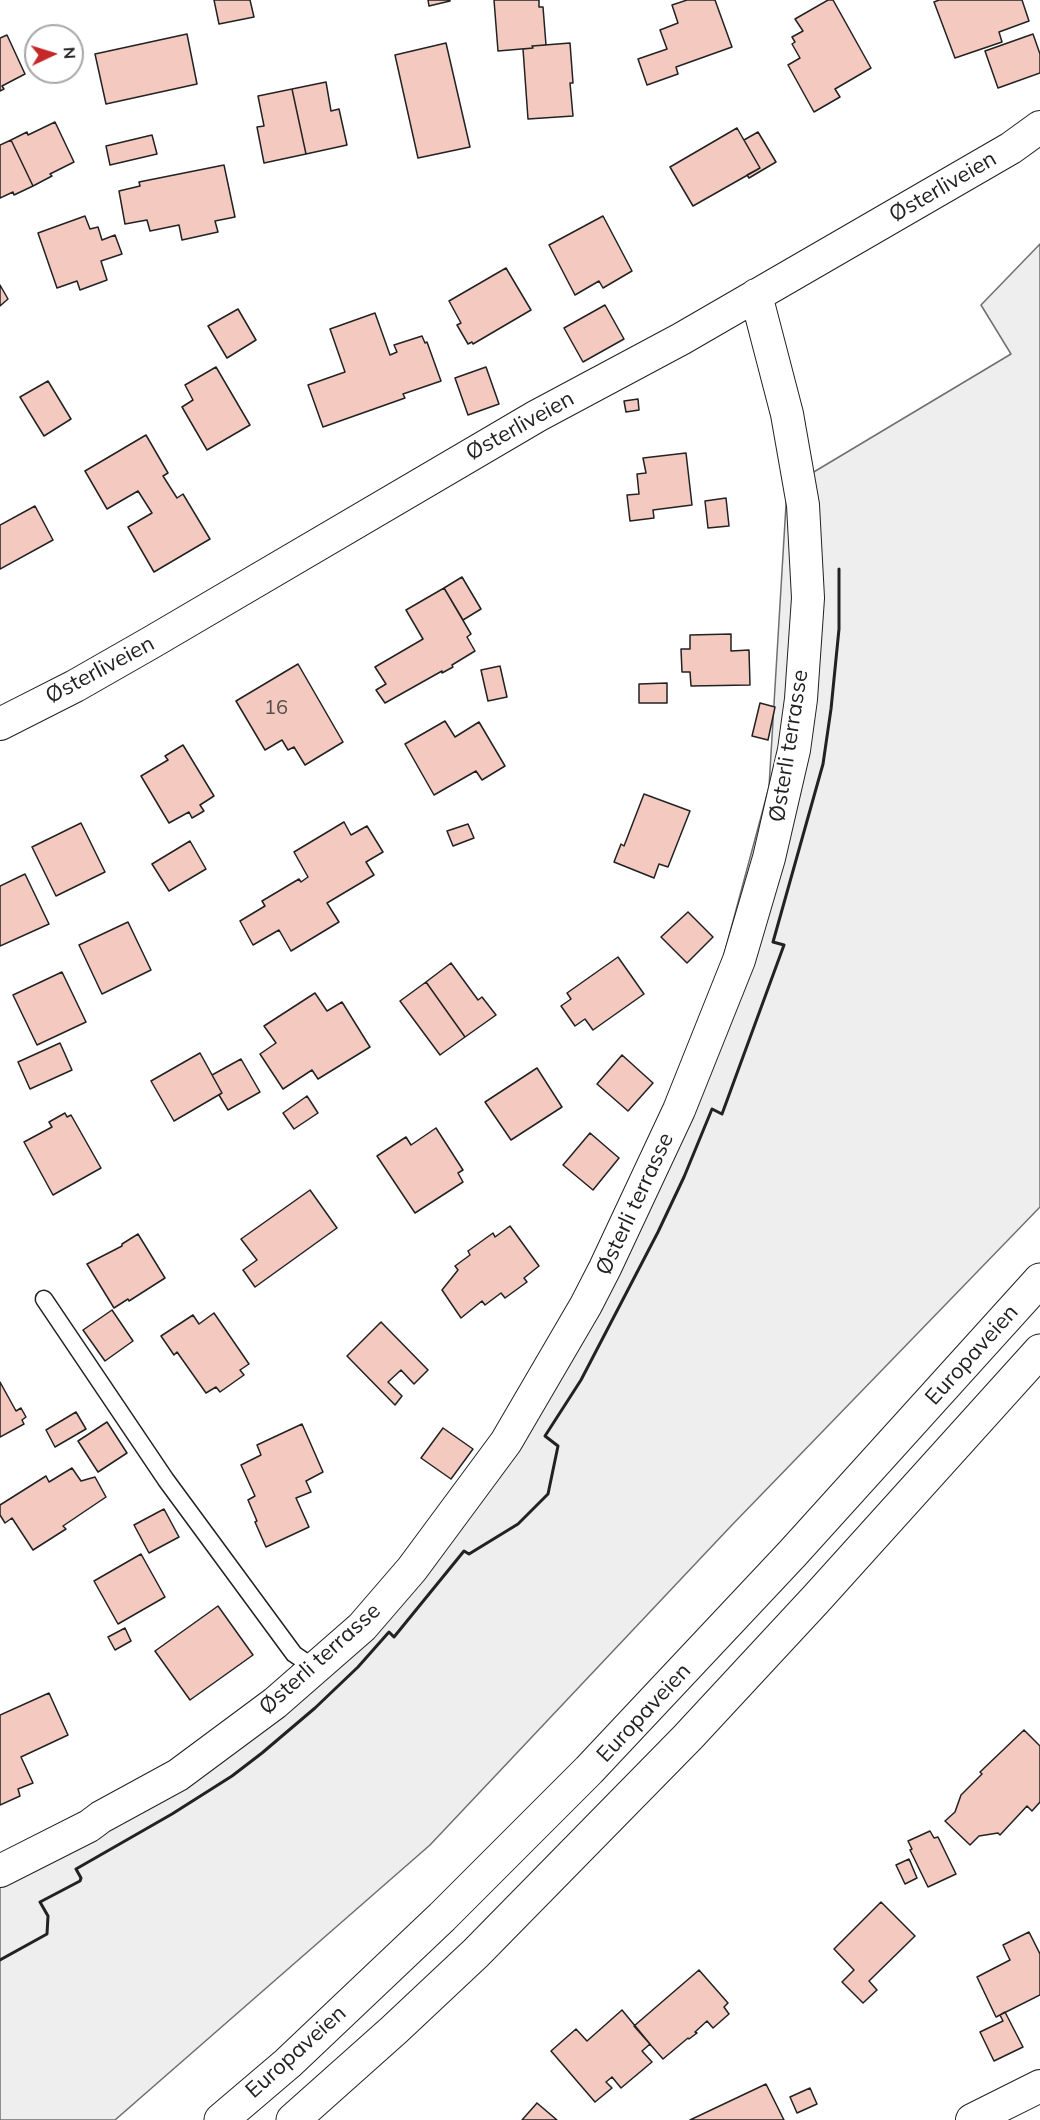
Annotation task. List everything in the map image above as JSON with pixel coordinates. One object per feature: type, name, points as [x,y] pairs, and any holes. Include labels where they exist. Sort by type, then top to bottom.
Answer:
[{"type":"highway","name":"Europaveien","points":[[221,2120],[288,2063],[442,1917],[589,1770],[792,1554],[1040,1280]]},
{"type":"highway","name":"Europaveien","points":[[293,2120],[476,1953],[688,1737],[1040,1351]]},
{"type":"street","name":"Østerliveien","points":[[0,724],[75,686],[152,642],[537,416],[681,339],[1011,148],[1040,127]]},
{"type":"street","name":"Østerli terrasse","points":[[0,1871],[89,1826],[100,1817],[178,1775],[275,1703],[362,1627],[412,1569],[506,1442],[530,1404],[586,1305],[680,1110],[739,960],[769,858],[794,750],[801,699],[807,598],[803,505],[787,414],[756,295]]},
{"type":"street","points":[[972,2120],[1040,2086]]},
{"type":"lane","points":[[44,1299],[166,1480],[294,1654],[316,1669]]},
{"type":"shaded area","points":[[1040,244],[1040,1207],[731,1526],[430,1845],[115,2120],[0,2120],[0,1873],[283,1701],[398,1586],[633,1208],[703,1033],[769,787],[787,488],[1011,354],[981,305]]},
{"type":"building","points":[[214,0],[250,0],[254,17],[219,24]]},
{"type":"building","points":[[428,0],[450,0],[450,1],[429,6]]},
{"type":"building","points":[[494,0],[539,0],[539,7],[543,7],[546,45],[498,51]]},
{"type":"building","points":[[687,0],[715,0],[732,47],[676,67],[678,74],[647,85],[638,59],[667,49],[660,30],[678,23],[672,5]]},
{"type":"building","points":[[828,0],[833,0],[871,68],[835,89],[840,97],[814,112],[788,65],[800,58],[792,44],[795,42],[792,37],[803,31],[795,19]]},
{"type":"building","points":[[939,0],[1022,0],[1029,21],[999,32],[1002,42],[955,58],[934,2]]},
{"type":"building","points":[[187,34],[197,84],[106,104],[95,54]]},
{"type":"building","points":[[1033,34],[1040,54],[1040,73],[998,88],[985,51]]},
{"type":"building","points":[[7,35],[24,75],[2,86],[4,89],[0,91],[0,38]]},
{"type":"building","points":[[446,43],[470,147],[418,158],[395,55]]},
{"type":"building","points":[[570,43],[573,116],[528,119],[523,49],[533,48],[532,46]]},
{"type":"building","points":[[326,82],[331,111],[339,109],[347,145],[306,154],[292,89]]},
{"type":"building","points":[[292,89],[306,154],[264,163],[257,127],[264,126],[258,96]]},
{"type":"building","points":[[55,122],[74,162],[33,186],[11,140],[27,132],[28,135]]},
{"type":"building","points":[[737,128],[760,168],[693,206],[670,167]]},
{"type":"building","points":[[758,132],[776,162],[749,178],[747,175],[760,168],[744,140]]},
{"type":"building","points":[[152,135],[157,154],[110,165],[106,146]]},
{"type":"building","points":[[11,140],[33,186],[14,195],[13,192],[0,198],[0,145]]},
{"type":"building","points":[[224,165],[235,217],[215,221],[218,232],[182,240],[179,225],[150,231],[147,220],[125,224],[119,191],[140,186],[139,182]]},
{"type":"building","points":[[85,216],[90,229],[98,227],[102,240],[115,235],[122,254],[101,261],[107,280],[80,290],[77,281],[57,288],[38,233]]},
{"type":"building","points":[[603,216],[632,271],[603,288],[599,281],[575,295],[549,245]]},
{"type":"building","points":[[506,268],[531,310],[473,344],[472,342],[468,344],[457,325],[461,323],[449,301]]},
{"type":"building","points":[[0,285],[8,299],[0,306]]},
{"type":"building","points":[[605,305],[624,339],[583,362],[564,328]]},
{"type":"building","points":[[238,309],[256,340],[227,358],[208,326]]},
{"type":"building","points":[[375,313],[390,355],[397,352],[394,345],[422,336],[425,343],[427,342],[441,381],[403,394],[405,398],[323,427],[308,385],[345,372],[330,329]]},
{"type":"building","points":[[216,367],[250,425],[207,450],[182,407],[193,400],[185,385]]},
{"type":"building","points":[[486,367],[499,404],[468,415],[455,378]]},
{"type":"building","points":[[48,381],[71,419],[44,436],[20,397]]},
{"type":"building","points":[[638,399],[639,410],[626,412],[624,401]]},
{"type":"building","points":[[146,435],[168,473],[163,476],[177,498],[183,494],[210,539],[154,572],[128,527],[152,513],[138,491],[107,509],[85,471]]},
{"type":"building","points":[[686,453],[692,505],[653,510],[654,518],[630,521],[627,495],[639,494],[637,474],[646,473],[643,458]]},
{"type":"building","points":[[726,498],[729,526],[708,528],[705,501]]},
{"type":"building","points":[[35,506],[53,540],[0,569],[0,525]]},
{"type":"building","points":[[462,577],[481,609],[463,620],[444,588]]},
{"type":"building","points":[[444,588],[471,634],[467,637],[475,651],[452,665],[453,667],[385,703],[376,690],[386,684],[375,667],[423,639],[406,610]]},
{"type":"building","points":[[731,634],[731,651],[749,650],[750,685],[691,686],[690,672],[682,672],[681,649],[690,649],[690,635]]},
{"type":"building","points":[[298,664],[343,742],[305,765],[294,747],[288,750],[282,740],[265,750],[236,701]]},
{"type":"building","points":[[500,666],[507,697],[488,701],[481,670]]},
{"type":"building","points":[[667,683],[667,703],[639,703],[639,684]]},
{"type":"building","points":[[760,703],[775,707],[768,740],[752,736]]},
{"type":"building","points":[[445,721],[455,737],[479,722],[505,766],[482,780],[476,771],[434,795],[405,744]]},
{"type":"building","points":[[183,745],[214,796],[200,805],[204,811],[192,818],[189,812],[169,823],[141,776],[168,760],[165,756]]},
{"type":"building","points":[[644,794],[690,811],[668,867],[659,864],[654,878],[614,862],[621,844],[624,846]]},
{"type":"building","points":[[344,822],[351,835],[367,826],[383,852],[366,862],[374,875],[327,903],[339,922],[291,951],[279,930],[253,945],[240,921],[265,906],[262,901],[299,879],[301,882],[308,877],[294,852]]},
{"type":"building","points":[[81,823],[105,872],[56,896],[32,847]]},
{"type":"building","points":[[468,824],[474,838],[453,846],[447,831]]},
{"type":"building","points":[[190,841],[206,869],[169,891],[152,864]]},
{"type":"building","points":[[25,874],[49,924],[0,946],[0,886]]},
{"type":"building","points":[[688,912],[713,937],[687,963],[661,937]]},
{"type":"building","points":[[128,922],[151,970],[102,994],[79,945]]},
{"type":"building","points":[[618,957],[644,994],[593,1030],[585,1019],[575,1026],[561,1006],[571,999],[567,993]]},
{"type":"building","points":[[451,963],[478,1000],[482,997],[496,1015],[465,1037],[426,982]]},
{"type":"building","points":[[62,972],[86,1022],[37,1045],[13,995]]},
{"type":"building","points":[[426,982],[465,1037],[440,1055],[400,1001]]},
{"type":"building","points":[[315,993],[327,1011],[342,1002],[370,1047],[318,1079],[312,1070],[283,1089],[260,1054],[276,1043],[264,1026]]},
{"type":"building","points":[[60,1043],[72,1070],[30,1089],[18,1062]]},
{"type":"building","points":[[200,1053],[222,1093],[174,1121],[151,1081]]},
{"type":"building","points":[[622,1055],[653,1083],[628,1111],[597,1084]]},
{"type":"building","points":[[241,1059],[260,1092],[228,1110],[219,1095],[222,1093],[212,1075]]},
{"type":"building","points":[[537,1068],[562,1107],[511,1140],[485,1102]]},
{"type":"building","points":[[307,1096],[318,1113],[294,1129],[283,1113]]},
{"type":"building","points":[[65,1113],[67,1117],[71,1115],[101,1168],[53,1195],[24,1142],[52,1127],[49,1122]]},
{"type":"building","points":[[436,1128],[463,1170],[458,1173],[463,1182],[415,1213],[377,1156],[406,1137],[411,1145]]},
{"type":"building","points":[[590,1133],[619,1158],[593,1190],[563,1165]]},
{"type":"building","points":[[310,1190],[337,1228],[255,1287],[243,1270],[257,1260],[241,1239]]},
{"type":"building","points":[[510,1226],[539,1266],[524,1278],[527,1282],[505,1298],[501,1293],[485,1305],[482,1301],[461,1318],[442,1290],[458,1270],[455,1266],[470,1255],[468,1251],[493,1233],[495,1237]]},
{"type":"building","points":[[138,1234],[165,1278],[114,1308],[87,1264],[122,1246]]},
{"type":"building","points":[[112,1310],[133,1341],[105,1361],[83,1330]]},
{"type":"building","points":[[214,1313],[249,1364],[240,1370],[244,1375],[220,1392],[216,1387],[206,1393],[177,1352],[174,1355],[161,1336],[193,1315],[199,1324]]},
{"type":"building","points":[[381,1322],[428,1370],[414,1384],[401,1370],[388,1382],[402,1396],[395,1405],[347,1356]]},
{"type":"building","points":[[0,1382],[16,1411],[21,1408],[26,1417],[22,1420],[24,1424],[0,1437]]},
{"type":"building","points":[[76,1412],[86,1429],[55,1447],[46,1430]]},
{"type":"building","points":[[107,1422],[127,1453],[98,1472],[78,1441]]},
{"type":"building","points":[[302,1424],[323,1472],[306,1481],[311,1492],[296,1498],[309,1527],[266,1547],[248,1500],[255,1496],[241,1465],[261,1455],[257,1445]]},
{"type":"building","points":[[443,1428],[473,1449],[451,1479],[421,1458]]},
{"type":"building","points":[[72,1468],[81,1481],[95,1477],[106,1497],[63,1526],[66,1529],[33,1550],[12,1518],[5,1523],[0,1515],[0,1505],[46,1476],[49,1482]]},
{"type":"building","points":[[164,1509],[179,1537],[149,1553],[134,1525]]},
{"type":"building","points":[[141,1554],[165,1597],[118,1624],[94,1581]]},
{"type":"building","points":[[218,1606],[253,1655],[190,1700],[155,1651]]},
{"type":"building","points":[[125,1628],[131,1641],[115,1650],[108,1637]]},
{"type":"building","points":[[49,1693],[68,1735],[21,1757],[33,1783],[18,1789],[20,1796],[0,1805],[0,1715]]},
{"type":"building","points":[[1024,1730],[1040,1746],[1040,1802],[1032,1811],[1027,1806],[1000,1835],[998,1833],[979,1836],[970,1845],[945,1821],[955,1812],[961,1795],[982,1774],[980,1772]]},
{"type":"building","points":[[930,1831],[934,1838],[938,1837],[956,1874],[928,1887],[908,1841]]},
{"type":"building","points":[[909,1859],[917,1878],[905,1884],[896,1865]]},
{"type":"building","points":[[881,1902],[915,1936],[869,1981],[877,1990],[863,2003],[842,1982],[854,1970],[834,1949]]},
{"type":"building","points":[[1029,1932],[1040,1954],[1040,1995],[996,2017],[977,1977],[1010,1960],[1003,1945]]},
{"type":"building","points":[[699,1970],[728,2003],[724,2007],[729,2014],[713,2028],[707,2021],[695,2032],[697,2033],[663,2059],[634,2026]]},
{"type":"building","points":[[622,2010],[650,2044],[642,2051],[652,2062],[621,2088],[612,2077],[606,2082],[612,2088],[595,2102],[551,2051],[576,2029],[587,2041]]},
{"type":"building","points":[[1005,2012],[1023,2047],[994,2061],[980,2032],[1003,2021],[1000,2015]]},
{"type":"building","points":[[766,2084],[784,2120],[690,2120]]},
{"type":"building","points":[[810,2088],[817,2104],[797,2113],[790,2097]]},
{"type":"building","points":[[537,2103],[557,2120],[522,2120]]},
{"type":"wall","points":[[0,1960],[47,1934],[48,1916],[40,1902],[80,1881],[81,1878],[76,1869],[172,1814],[232,1776],[262,1753],[315,1708],[358,1667],[389,1632],[394,1637],[464,1551],[469,1554],[518,1524],[548,1494],[558,1446],[545,1436],[581,1380],[658,1232],[712,1109],[722,1114],[784,945],[773,942],[823,764],[839,629],[839,569]]}]
